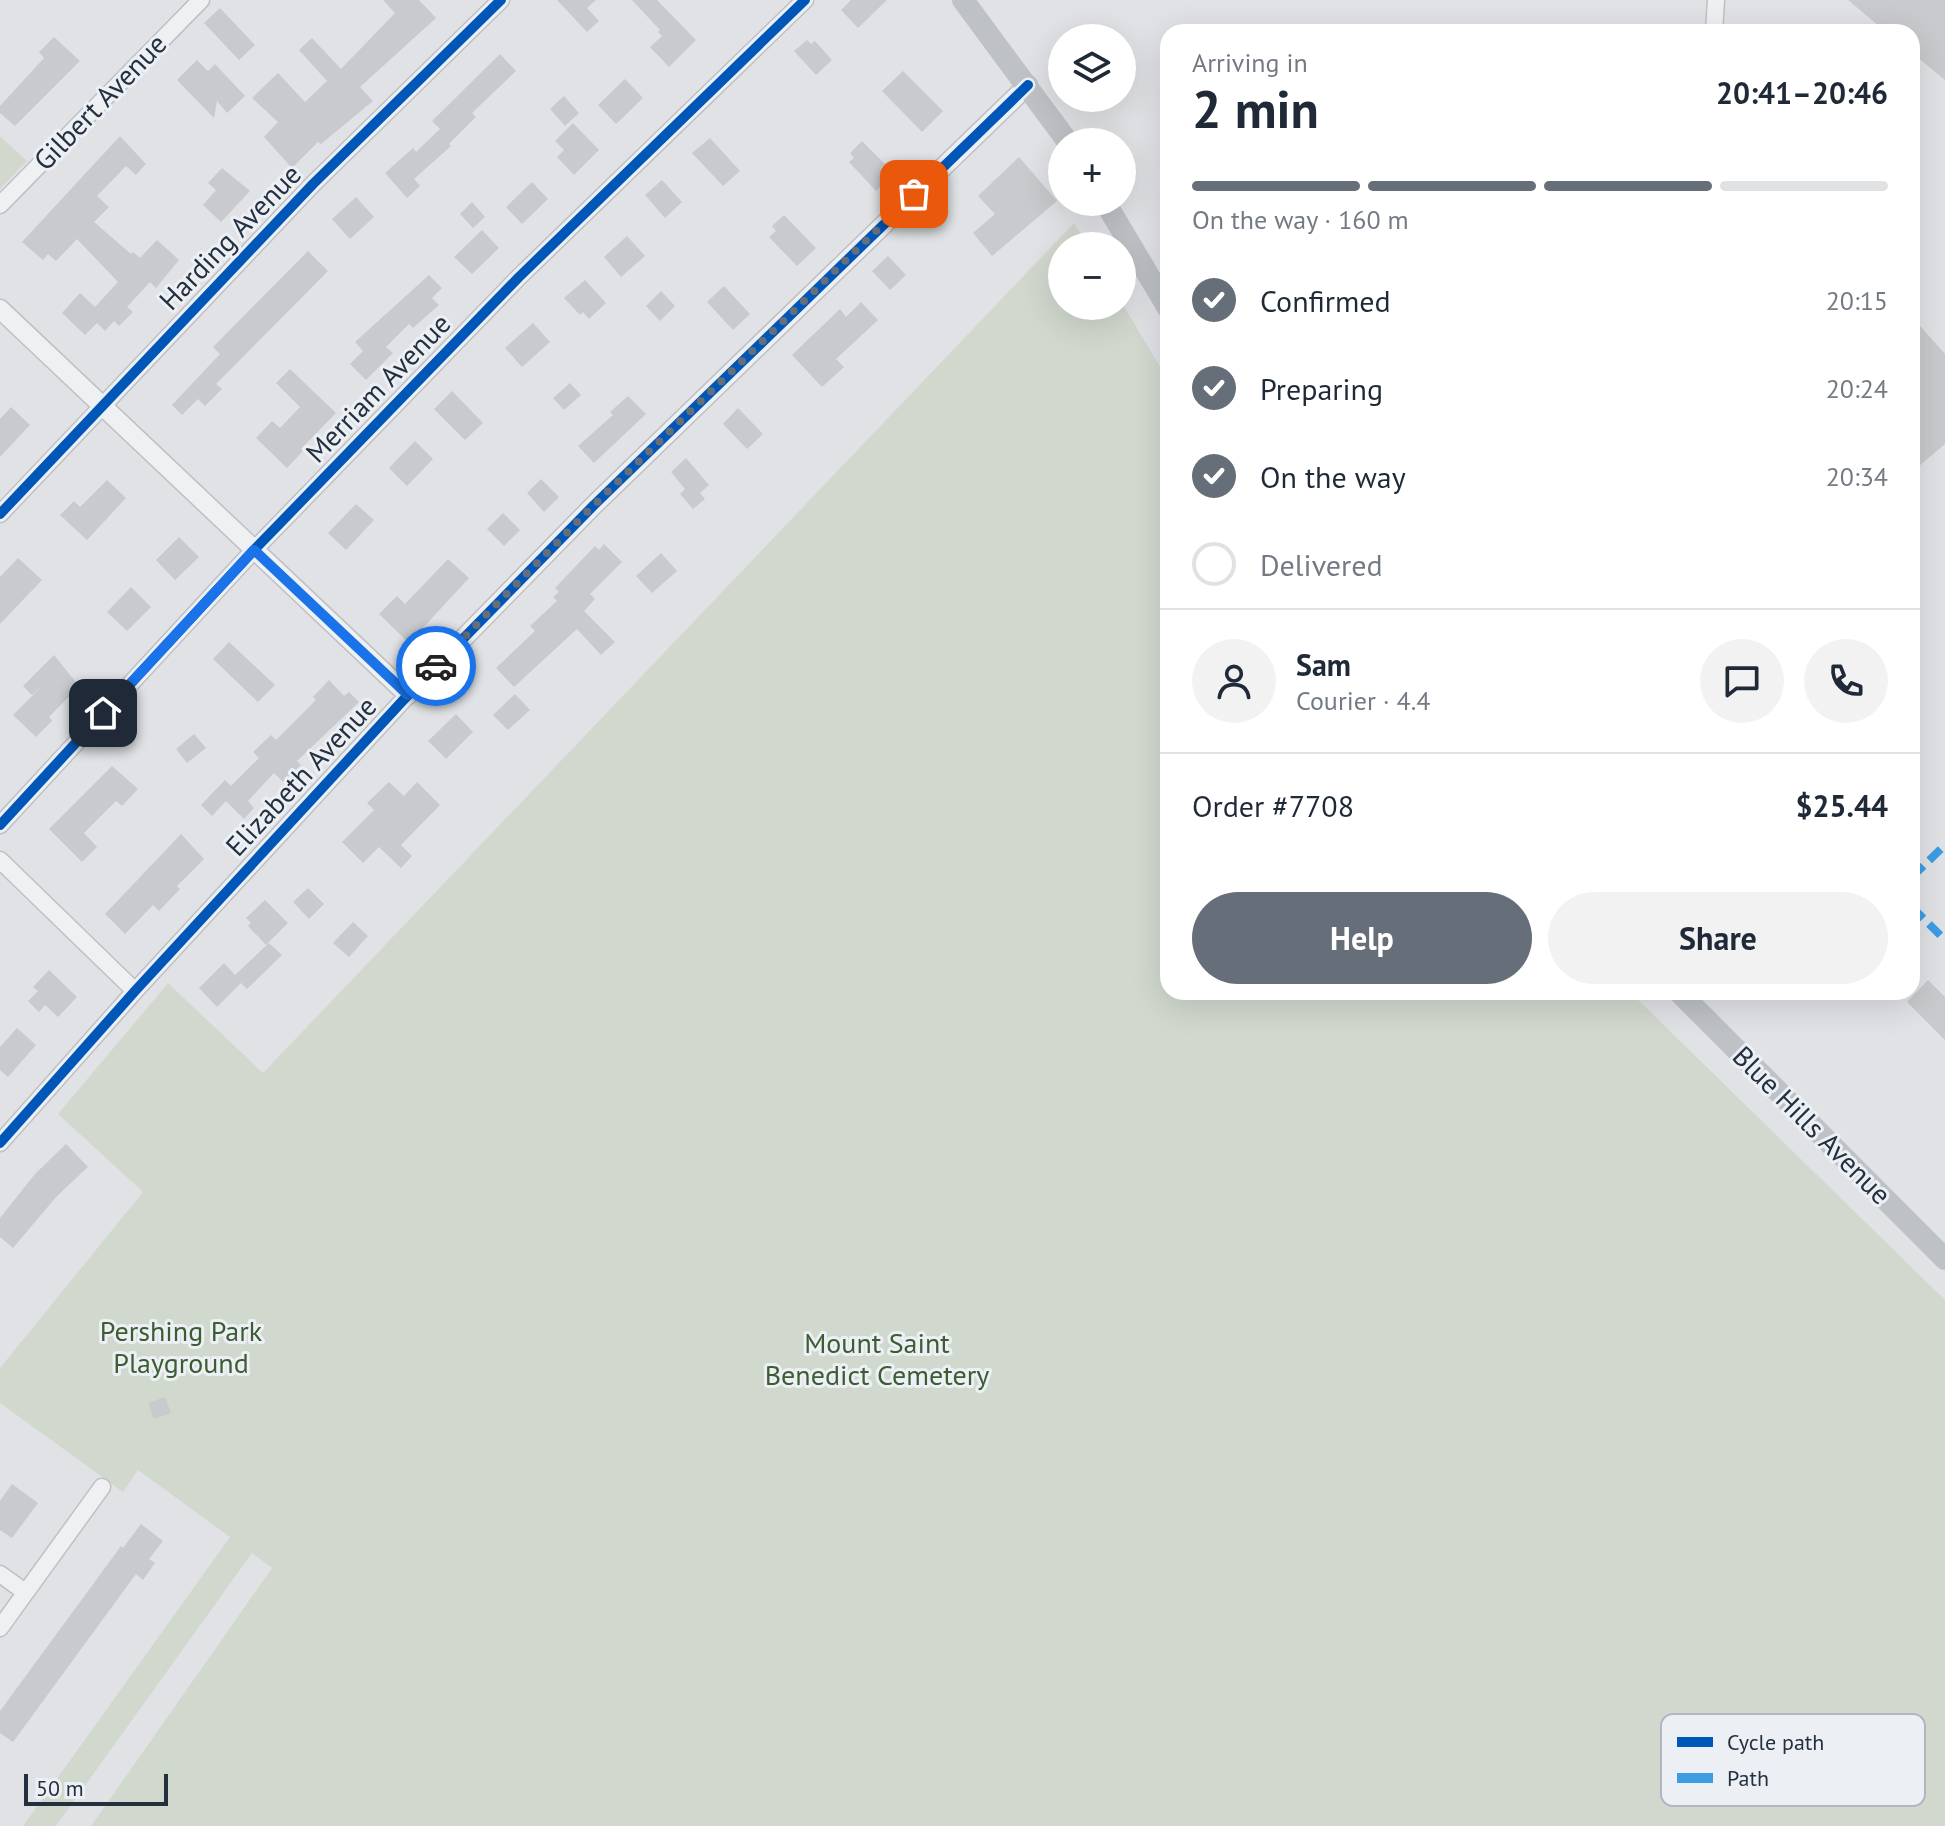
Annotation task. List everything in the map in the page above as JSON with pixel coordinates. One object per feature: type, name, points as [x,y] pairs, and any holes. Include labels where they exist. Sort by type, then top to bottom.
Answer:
[{"type":"main road","points":[[963,0],[1058,128]]},
{"type":"main road","points":[[1113,216],[1160,295]]},
{"type":"main road","name":"Blue Hills Avenue","points":[[1687,1000],[1945,1259]]},
{"type":"street","name":"Gilbert Avenue","points":[[0,205],[201,0]]},
{"type":"street","name":"Harding Avenue","points":[[0,514],[313,184],[501,0]]},
{"type":"street","name":"Merriam Avenue","points":[[0,825],[254,550],[519,277],[805,0]]},
{"type":"street","points":[[1714,24],[1716,0]]},
{"type":"street","name":"Elizabeth Avenue","points":[[0,1143],[135,991],[408,695],[594,505],[1028,85]]},
{"type":"street","points":[[0,309],[408,695]]},
{"type":"street","points":[[0,860],[135,991]]},
{"type":"street","points":[[0,1628],[102,1487]]},
{"type":"street","points":[[0,1574],[25,1592]]},
{"type":"green space","points":[[0,136],[27,161],[0,189]]},
{"type":"green space","name":"Mount Saint Benedict Cemetery","points":[[1074,223],[1079,232],[1065,232]]},
{"type":"green space","name":"Mount Saint Benedict Cemetery","points":[[1048,250],[1048,320],[1132,320],[1160,367],[1160,1000],[1638,1000],[1945,1300],[1945,1826],[91,1826],[272,1568],[252,1553],[56,1826],[23,1826],[230,1537],[138,1470],[123,1492],[0,1403],[0,1368],[143,1192],[58,1114],[168,983],[263,1073]]},
{"type":"building","points":[[383,0],[419,0],[436,18],[360,87],[373,101],[321,144],[318,142],[292,168],[264,137],[278,122],[252,98],[278,73],[305,102],[327,81],[299,50],[312,38],[341,69],[395,13]]},
{"type":"building","points":[[557,0],[596,0],[587,8],[599,21],[587,32]]},
{"type":"building","points":[[632,0],[657,0],[696,40],[669,67],[650,47],[662,36],[658,32],[660,30]]},
{"type":"building","points":[[851,0],[887,0],[858,28],[841,10]]},
{"type":"building","points":[[1848,0],[1945,0],[1945,80],[1920,60],[1920,24],[1876,24]]},
{"type":"building","points":[[220,8],[255,45],[239,60],[204,23]]},
{"type":"building","points":[[54,37],[80,61],[15,126],[0,113],[0,106],[44,58],[39,52]]},
{"type":"building","points":[[807,40],[811,44],[815,41],[832,60],[816,75],[794,51]]},
{"type":"building","points":[[500,54],[516,71],[472,113],[476,117],[449,144],[451,146],[414,179],[420,186],[407,198],[385,173],[413,148],[416,152],[440,129],[432,121]]},
{"type":"building","points":[[197,60],[208,71],[215,64],[245,96],[227,113],[217,101],[214,118],[177,80]]},
{"type":"building","points":[[903,71],[943,111],[922,132],[882,91]]},
{"type":"building","points":[[625,79],[643,98],[616,124],[598,105]]},
{"type":"building","points":[[564,96],[579,113],[565,126],[550,109]]},
{"type":"building","points":[[573,123],[599,150],[574,175],[557,157],[564,150],[555,141]]},
{"type":"building","points":[[120,136],[146,164],[136,175],[126,166],[97,196],[109,207],[94,222],[131,254],[133,252],[140,258],[157,240],[179,260],[156,288],[150,282],[127,307],[133,312],[119,326],[114,321],[105,331],[97,323],[85,335],[62,313],[80,293],[95,307],[118,282],[77,239],[56,261],[48,254],[43,260],[22,242]]},
{"type":"building","points":[[710,138],[740,171],[723,186],[692,153]]},
{"type":"building","points":[[862,141],[885,164],[881,168],[890,178],[876,191],[849,162],[854,158],[850,153]]},
{"type":"building","points":[[1019,157],[1048,191],[1048,209],[992,256],[973,233],[995,214],[978,196]]},
{"type":"building","points":[[222,168],[250,191],[221,222],[203,205],[216,190],[208,183]]},
{"type":"building","points":[[662,180],[682,202],[665,218],[645,195]]},
{"type":"building","points":[[532,182],[548,199],[522,224],[506,207]]},
{"type":"building","points":[[356,197],[374,217],[350,239],[332,219]]},
{"type":"building","points":[[472,202],[485,217],[473,228],[460,214]]},
{"type":"building","points":[[784,215],[816,248],[797,266],[769,237],[776,231],[772,226]]},
{"type":"building","points":[[482,230],[499,248],[472,274],[454,257]]},
{"type":"building","points":[[627,236],[645,256],[621,277],[604,257]]},
{"type":"building","points":[[308,251],[328,271],[216,384],[222,389],[205,406],[198,399],[182,415],[172,405],[220,354],[213,347]]},
{"type":"building","points":[[888,256],[906,275],[890,290],[872,271]]},
{"type":"building","points":[[429,275],[442,288],[432,298],[439,305],[413,328],[409,324],[386,347],[393,353],[366,380],[350,364],[363,351],[355,342]]},
{"type":"building","points":[[585,280],[606,303],[589,319],[583,312],[580,315],[564,298]]},
{"type":"building","points":[[724,286],[750,314],[733,330],[707,302]]},
{"type":"building","points":[[661,291],[675,306],[660,321],[646,306]]},
{"type":"building","points":[[861,302],[878,320],[836,359],[844,367],[822,387],[792,355],[840,309],[846,317]]},
{"type":"building","points":[[533,323],[550,342],[522,367],[505,348]]},
{"type":"building","points":[[1920,326],[1945,354],[1945,444],[1920,465]]},
{"type":"building","points":[[290,369],[336,413],[287,468],[256,438],[272,421],[280,428],[300,407],[276,383]]},
{"type":"building","points":[[570,383],[581,395],[564,410],[553,398]]},
{"type":"building","points":[[452,391],[483,423],[465,440],[434,409]]},
{"type":"building","points":[[628,396],[646,414],[594,463],[578,446],[613,415],[610,412]]},
{"type":"building","points":[[11,407],[30,425],[0,457],[0,419]]},
{"type":"building","points":[[738,408],[763,434],[747,449],[723,424]]},
{"type":"building","points":[[415,441],[433,459],[407,486],[389,468]]},
{"type":"building","points":[[686,458],[709,485],[700,493],[705,499],[693,509],[680,494],[685,489],[671,472]]},
{"type":"building","points":[[541,479],[559,497],[544,512],[527,493]]},
{"type":"building","points":[[107,480],[126,498],[87,540],[60,515],[74,501],[80,507]]},
{"type":"building","points":[[356,504],[374,520],[346,550],[328,533]]},
{"type":"building","points":[[503,513],[520,530],[504,546],[487,529]]},
{"type":"building","points":[[179,537],[199,557],[175,580],[156,560]]},
{"type":"building","points":[[604,544],[622,562],[590,594],[595,599],[584,611],[615,642],[601,655],[577,629],[514,687],[496,668],[535,631],[530,626],[557,601],[553,597],[559,592],[555,588],[595,546],[599,550]]},
{"type":"building","points":[[661,553],[677,571],[652,593],[636,576]]},
{"type":"building","points":[[18,558],[42,580],[0,624],[0,577]]},
{"type":"building","points":[[448,559],[469,578],[409,643],[379,614],[397,596],[405,604]]},
{"type":"building","points":[[131,587],[151,607],[127,631],[107,612]]},
{"type":"building","points":[[229,642],[275,685],[258,702],[213,659]]},
{"type":"building","points":[[54,655],[79,686],[49,717],[52,721],[36,737],[13,715],[42,686],[32,695],[23,686]]},
{"type":"building","points":[[329,680],[344,696],[349,692],[359,702],[297,761],[301,765],[283,782],[274,773],[248,801],[254,808],[244,819],[226,801],[212,816],[201,805],[225,780],[231,786],[259,758],[253,752],[271,735],[276,740],[316,700],[313,697]]},
{"type":"building","points":[[515,694],[530,710],[508,730],[493,715]]},
{"type":"building","points":[[456,714],[473,732],[446,759],[428,741]]},
{"type":"building","points":[[194,734],[206,748],[187,763],[176,749]]},
{"type":"building","points":[[112,766],[138,789],[122,806],[116,801],[84,833],[97,847],[82,862],[49,829]]},
{"type":"building","points":[[389,782],[404,796],[417,782],[440,805],[401,845],[412,856],[401,868],[379,847],[363,863],[342,842],[374,810],[367,803]]},
{"type":"building","points":[[181,834],[204,859],[177,886],[180,889],[159,911],[153,905],[125,934],[105,914]]},
{"type":"building","points":[[308,888],[324,904],[309,919],[293,902]]},
{"type":"building","points":[[265,900],[288,923],[266,945],[248,926],[251,923],[246,918]]},
{"type":"building","points":[[353,922],[368,936],[349,957],[333,943]]},
{"type":"building","points":[[269,943],[282,955],[247,989],[241,983],[217,1007],[199,988],[224,963],[235,975]]},
{"type":"building","points":[[49,970],[77,997],[58,1017],[45,1005],[39,1012],[28,1001],[38,991],[33,987]]},
{"type":"building","points":[[1928,980],[1945,997],[1945,1040],[1907,1002],[1920,1000],[1920,988]]},
{"type":"building","points":[[17,1028],[36,1045],[8,1077],[0,1070],[0,1047]]},
{"type":"building","points":[[66,1144],[88,1167],[57,1196],[13,1248],[0,1237],[0,1218],[35,1174]]},
{"type":"building","points":[[165,1397],[171,1413],[154,1419],[148,1403]]},
{"type":"building","points":[[12,1484],[38,1503],[12,1538],[0,1530],[0,1501]]},
{"type":"building","points":[[141,1524],[163,1541],[149,1559],[155,1563],[143,1580],[136,1574],[13,1742],[0,1733],[0,1711],[121,1546],[123,1548]]},
{"type":"marked path","points":[[1920,869],[1945,845]]},
{"type":"marked path","points":[[1920,915],[1945,940]]},
{"type":"cycle path","points":[[0,514],[313,184],[501,0]]},
{"type":"cycle path","points":[[0,825],[254,550],[519,277],[805,0]]},
{"type":"cycle path","points":[[0,1143],[135,991],[408,695],[594,505],[1028,85]]},
{"type":"way so far","points":[[436,666],[594,505],[914,194]]},
{"type":"route","points":[[103,713],[254,550],[408,695],[436,666]]},
{"type":"park label","name":"Pershing Park Playground","points":[[181,1347]]}]
